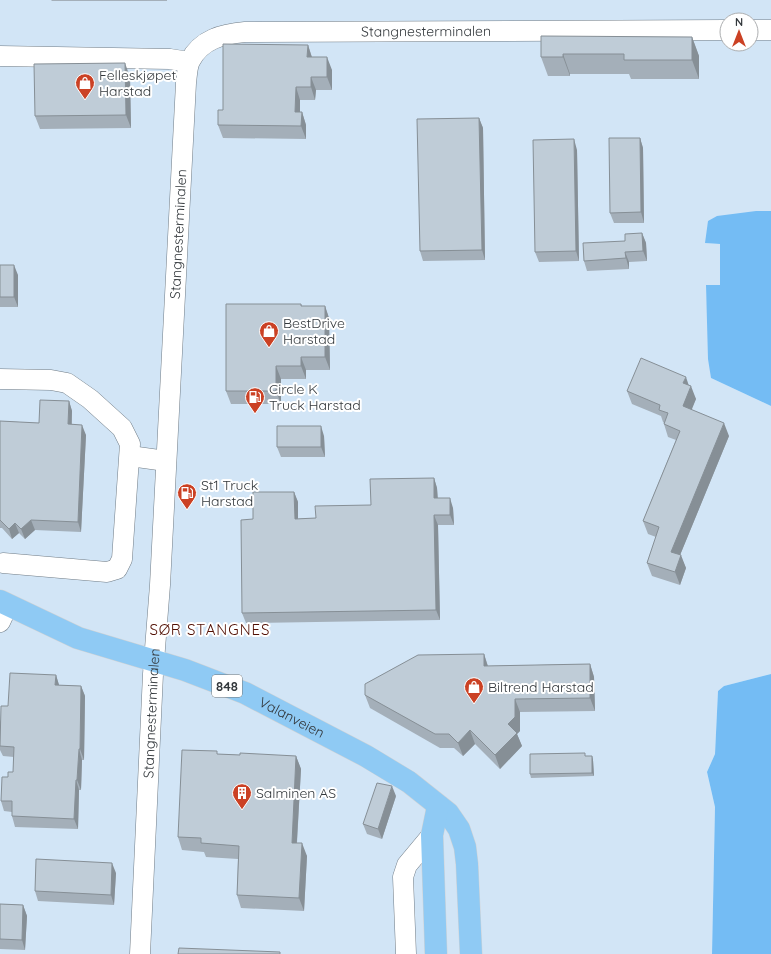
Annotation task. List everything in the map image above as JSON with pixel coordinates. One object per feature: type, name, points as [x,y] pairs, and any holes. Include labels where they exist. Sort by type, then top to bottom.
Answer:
[{"type":"main road","name":"Valanveien","points":[[3,609],[78,638],[185,670],[217,682],[277,709],[366,756],[409,782],[438,806]]},
{"type":"main road","points":[[436,954],[432,835],[438,806]]},
{"type":"main road","name":"848","points":[[438,806],[448,813],[459,829],[465,847],[471,954]]},
{"type":"street","name":"Stangnesterminalen","points":[[140,954],[154,661],[160,585],[186,91],[189,62],[199,47],[211,39],[228,33],[719,30]]},
{"type":"street","points":[[759,30],[771,30]]},
{"type":"street","points":[[0,56],[154,59],[189,62]]},
{"type":"street","points":[[0,379],[51,380],[67,383],[90,399],[122,428],[130,444],[122,559],[117,569],[108,572],[3,563]]},
{"type":"street","points":[[130,456],[166,461]]},
{"type":"street","points":[[406,954],[403,877],[407,865],[432,835]]},
{"type":"shaded area","points":[[0,0],[771,0],[771,211],[756,211],[706,243],[720,244],[720,285],[706,285],[711,378],[771,406],[771,674],[724,686],[718,691],[715,754],[707,772],[715,807],[712,954],[0,954]]},
{"type":"water","points":[[756,211],[771,211],[771,406],[711,378],[708,359],[706,285],[720,285],[720,244],[705,243],[708,221],[717,216]]},
{"type":"water","points":[[771,674],[771,954],[712,954],[715,807],[707,772],[715,754],[718,691],[724,686]]},
{"type":"building","points":[[541,36],[692,37],[692,60],[624,60],[624,54],[563,54],[563,57],[541,57]]},
{"type":"building","points":[[223,44],[308,45],[307,57],[327,57],[327,77],[311,77],[311,87],[296,87],[295,112],[302,112],[301,126],[218,125],[218,110],[223,110]]},
{"type":"building","points":[[125,63],[126,115],[35,116],[34,64]]},
{"type":"building","points":[[479,118],[482,250],[420,251],[417,119]]},
{"type":"building","points":[[609,138],[640,138],[641,212],[610,213]]},
{"type":"building","points":[[574,139],[576,251],[535,252],[533,140]]},
{"type":"building","points":[[642,233],[643,251],[625,252],[626,258],[584,261],[583,243],[625,241],[625,234]]},
{"type":"building","points":[[0,265],[14,265],[14,297],[0,297]]},
{"type":"building","points":[[226,304],[301,304],[301,306],[325,306],[325,357],[301,357],[301,366],[276,366],[276,391],[226,391]]},
{"type":"building","points":[[641,358],[686,377],[683,383],[691,386],[683,406],[724,423],[671,552],[681,555],[675,572],[647,563],[659,527],[643,521],[680,431],[664,424],[668,413],[659,410],[660,405],[627,391]]},
{"type":"building","points":[[40,400],[69,401],[68,424],[82,425],[78,522],[31,520],[21,529],[15,523],[9,529],[0,520],[0,421],[39,423]]},
{"type":"building","points":[[277,426],[321,426],[321,447],[277,447]]},
{"type":"building","points":[[434,478],[434,498],[450,498],[450,515],[434,515],[436,610],[242,613],[241,520],[253,519],[253,492],[294,492],[295,519],[316,518],[315,506],[371,505],[370,479]]},
{"type":"building","points":[[484,654],[484,666],[590,664],[590,698],[515,699],[515,717],[508,724],[517,733],[495,755],[470,730],[458,743],[449,734],[435,734],[365,695],[365,684],[418,655]]},
{"type":"building","points":[[10,673],[56,675],[55,685],[81,686],[80,749],[76,780],[74,819],[12,816],[12,801],[1,801],[2,777],[8,777],[8,772],[13,772],[14,747],[0,746],[1,706],[8,706]]},
{"type":"building","name":"Salminen AS","points":[[182,750],[217,751],[217,754],[240,755],[240,753],[296,756],[292,843],[302,843],[299,898],[237,895],[239,846],[201,843],[201,838],[178,837]]},
{"type":"building","points":[[585,753],[585,756],[592,756],[592,773],[530,774],[530,754]]},
{"type":"building","points":[[377,783],[392,786],[378,829],[363,824]]},
{"type":"building","points":[[36,859],[112,863],[111,895],[35,891]]},
{"type":"building","points":[[0,904],[23,905],[22,940],[0,939]]},
{"type":"building","points":[[179,948],[280,952],[280,954],[178,954]]},
{"type":"place","name":"Felleskjøpet Harstad","points":[[85,100]]},
{"type":"place","name":"BestDrive Harstad","points":[[269,348]]},
{"type":"place","name":"Circle K Truck Harstad","points":[[255,414]]},
{"type":"place","name":"St1 Truck Harstad","points":[[187,510]]},
{"type":"place","name":"Biltrend Harstad","points":[[474,704]]},
{"type":"place","name":"Salminen AS","points":[[242,810]]},
{"type":"district","name":"SØR STANGNES","points":[[210,630]]}]
